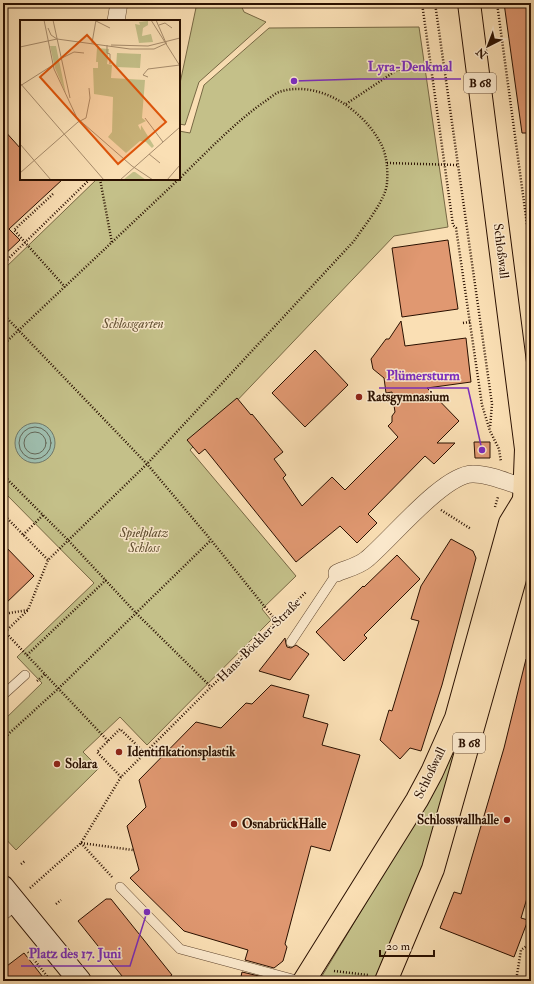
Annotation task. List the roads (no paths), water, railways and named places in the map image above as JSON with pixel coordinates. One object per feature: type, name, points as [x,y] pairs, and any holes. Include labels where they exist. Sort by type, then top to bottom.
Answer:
[{"type":"main road","name":"Schloßwall","points":[[388,977],[433,869],[530,526],[525,441],[469,3]]},
{"type":"main road","name":"Schloßwall","points":[[305,977],[417,800],[432,772],[456,718],[510,523],[527,492]]},
{"type":"street","points":[[116,20],[119,3]]},
{"type":"street","points":[[337,573],[366,560],[437,492],[456,478],[472,474],[481,474],[527,492]]},
{"type":"street","points":[[7,900],[80,981]]},
{"type":"lane","points":[[291,642],[337,573]]},
{"type":"lane","points":[[3,696],[25,675]]},
{"type":"lane","points":[[120,887],[180,949],[305,977]]},
{"type":"water","points":[[39,423],[46,426],[52,432],[55,443],[54,451],[46,460],[39,463],[31,463],[24,460],[16,451],[15,439],[18,432],[27,424]]},
{"type":"place","name":"Lyra-Denkmal","points":[[294,81]]},
{"type":"place","name":"Ratsgymnasium","points":[[359,397]]},
{"type":"place","name":"Plümersturm","points":[[482,450]]},
{"type":"place","name":"Identifikationsplastik","points":[[119,752]]},
{"type":"place","name":"Solara","points":[[57,764]]},
{"type":"place","name":"Schlosswallhalle","points":[[507,820]]},
{"type":"place","name":"OsnabrückHalle","points":[[234,824]]},
{"type":"place","name":"Platz des 17. Juni","points":[[147,912]]},
{"type":"park label","name":"Schlossgarten","points":[[133,324]]},
{"type":"park label","name":"Spielplatz Schloss","points":[[144,540]]}]
